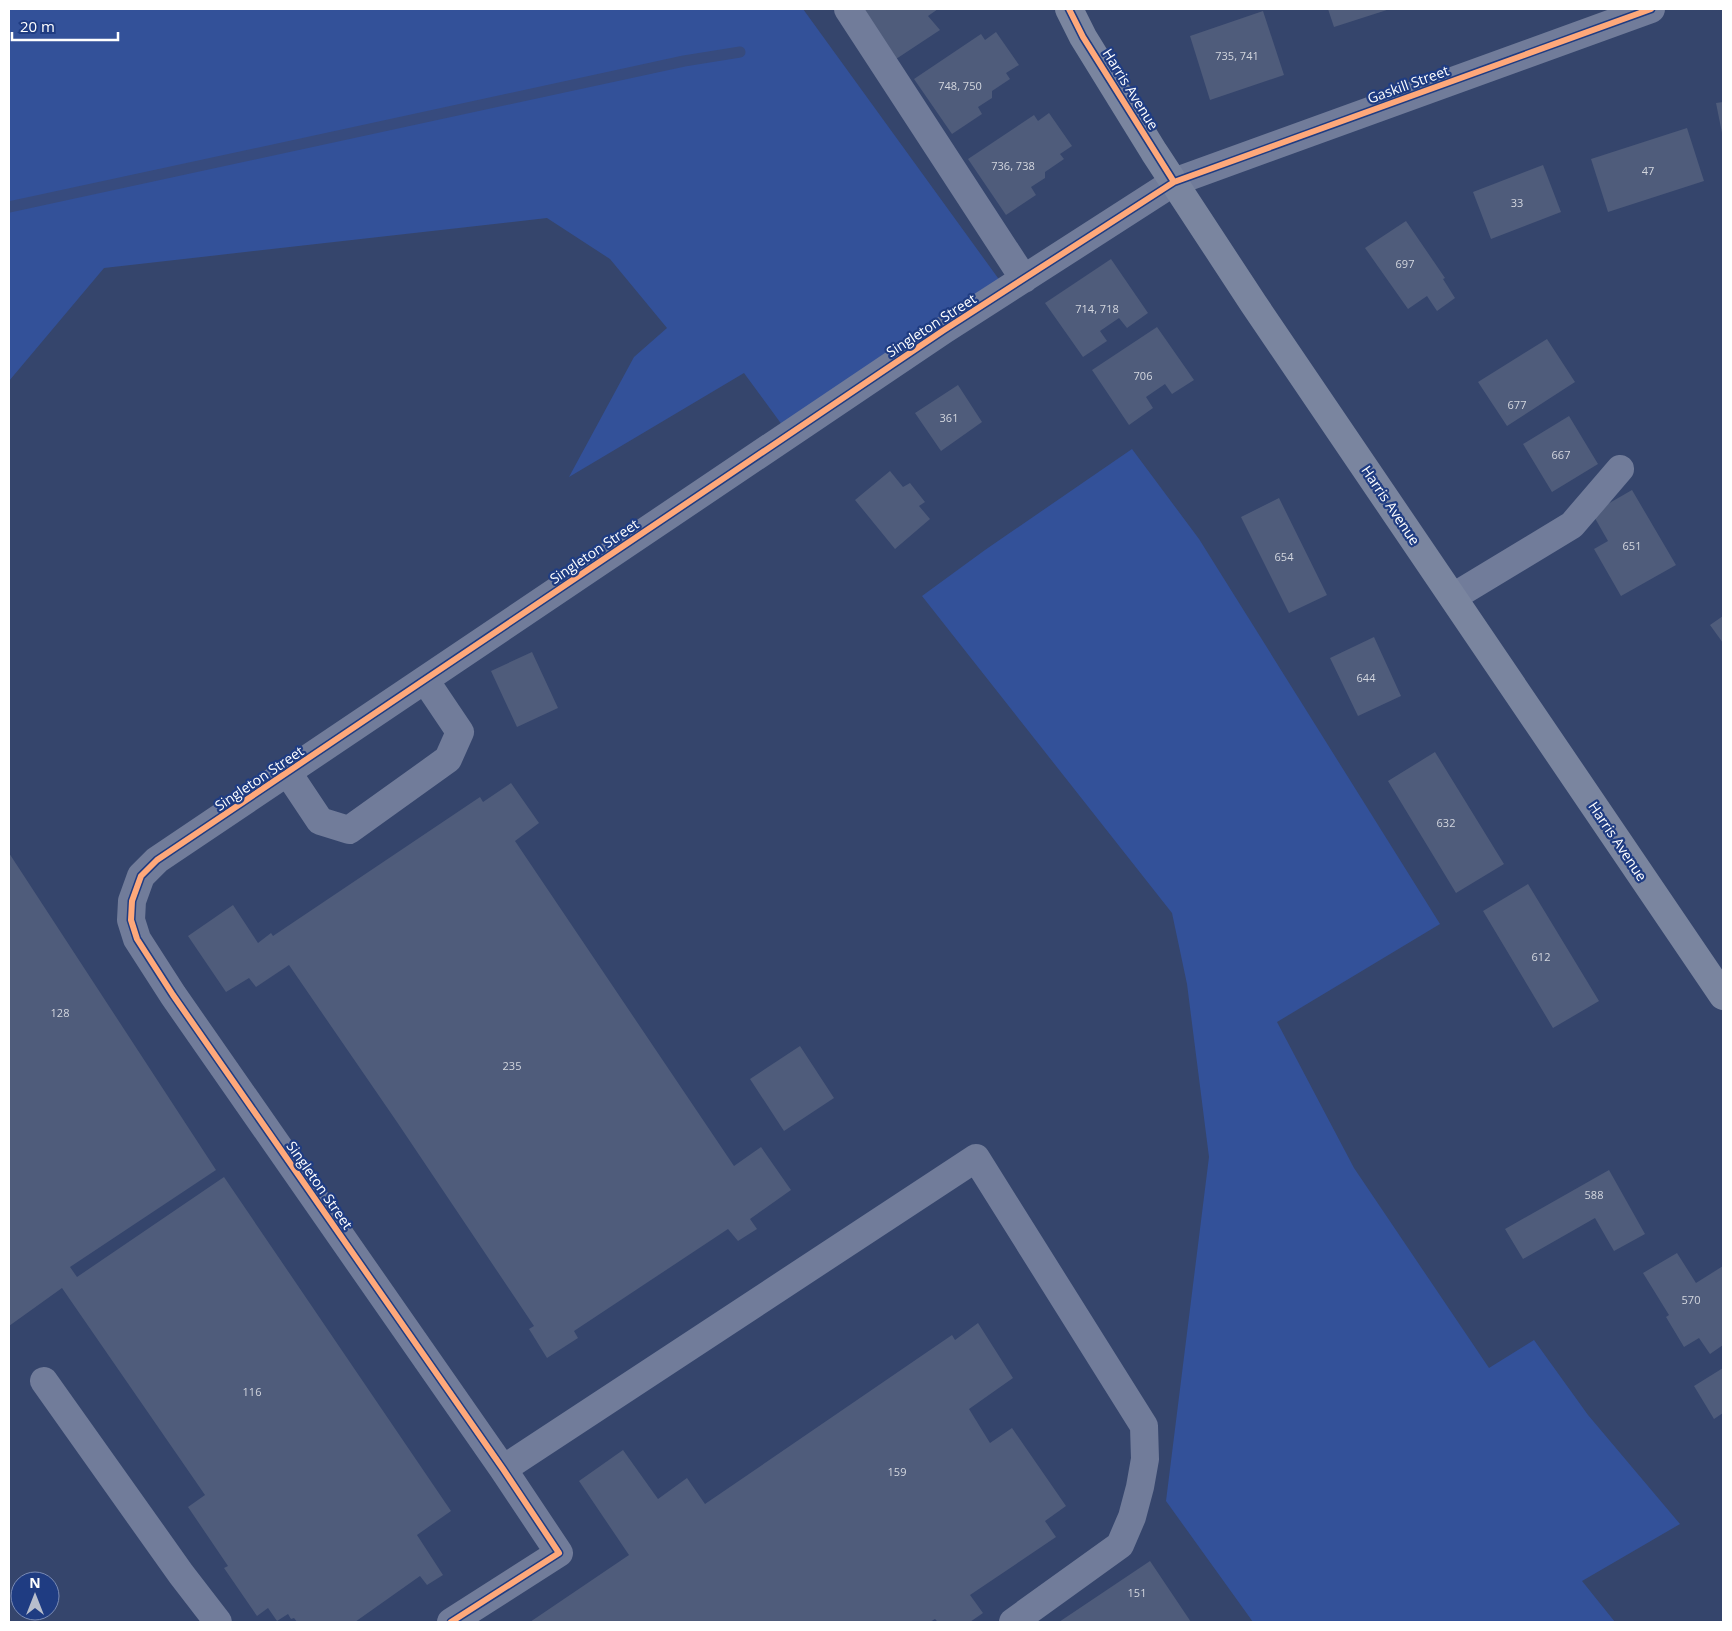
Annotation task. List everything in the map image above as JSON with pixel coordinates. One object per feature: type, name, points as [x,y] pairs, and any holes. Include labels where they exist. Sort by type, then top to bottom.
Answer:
[{"type":"main road","name":"Harris Avenue","points":[[1069,9],[1083,37],[1258,311],[1723,996]]},
{"type":"street","points":[[848,9],[1024,279]]},
{"type":"street","name":"Gaskill Street","points":[[1174,182],[1651,9]]},
{"type":"street","name":"Singleton Street","points":[[451,1622],[559,1553],[504,1469],[173,995],[137,939],[131,920],[132,901],[141,876],[157,860],[936,336],[1174,182]]},
{"type":"street","points":[[1453,597],[1572,525],[1620,469]]},
{"type":"street","points":[[288,773],[320,821],[349,830],[448,759],[460,732],[425,680]]},
{"type":"street","points":[[504,1469],[976,1158],[1144,1426],[1145,1460],[1140,1487],[1132,1517],[1120,1545],[1013,1622]]},
{"type":"street","points":[[44,1381],[181,1574],[218,1622]]},
{"type":"shaded area","points":[[9,9],[803,9],[1011,296],[796,444],[744,373],[569,477],[634,357],[667,328],[610,259],[547,218],[104,268],[9,381]]},
{"type":"shaded area","points":[[1132,449],[1199,539],[1440,924],[1277,1022],[1354,1168],[1489,1368],[1534,1340],[1588,1415],[1680,1524],[1582,1581],[1615,1622],[1253,1622],[1166,1501],[1209,1157],[1187,984],[1172,913],[922,596],[985,550]]},
{"type":"building","points":[[859,9],[938,9],[928,16],[940,30],[893,61]]},
{"type":"building","points":[[1328,9],[1390,9],[1334,27]]},
{"type":"building","points":[[1263,11],[1284,75],[1210,100],[1190,36]]},
{"type":"building","points":[[996,32],[1019,65],[1006,73],[1010,79],[992,91],[992,98],[978,107],[982,114],[952,134],[914,79],[981,34],[985,40]]},
{"type":"building","points":[[1723,102],[1723,133],[1722,133],[1716,103]]},
{"type":"building","points":[[1049,113],[1072,146],[1060,154],[1064,159],[1045,172],[1045,178],[1031,187],[1036,195],[1006,215],[968,159],[1034,115],[1038,121]]},
{"type":"building","points":[[1687,128],[1704,181],[1608,212],[1591,159]]},
{"type":"building","points":[[1543,165],[1561,212],[1491,239],[1473,192]]},
{"type":"building","points":[[1406,221],[1445,278],[1443,279],[1455,298],[1437,311],[1427,296],[1408,309],[1365,248]]},
{"type":"building","points":[[1111,259],[1148,313],[1127,328],[1119,318],[1100,331],[1107,341],[1083,357],[1045,303]]},
{"type":"building","points":[[1157,327],[1194,380],[1172,394],[1165,384],[1146,397],[1153,408],[1129,425],[1092,370]]},
{"type":"building","points":[[1547,339],[1575,382],[1507,426],[1478,382]]},
{"type":"building","points":[[958,385],[982,422],[941,451],[915,413]]},
{"type":"building","points":[[1569,416],[1598,464],[1552,492],[1523,444]]},
{"type":"building","points":[[890,471],[903,487],[910,483],[925,502],[919,506],[930,519],[895,549],[855,500]]},
{"type":"building","points":[[1632,490],[1676,565],[1621,596],[1594,549],[1608,541],[1592,513]]},
{"type":"building","points":[[1279,498],[1327,595],[1289,613],[1241,517]]},
{"type":"building","points":[[1723,616],[1723,643],[1710,625]]},
{"type":"building","points":[[1374,637],[1401,696],[1358,716],[1330,658]]},
{"type":"building","points":[[532,652],[558,708],[517,727],[491,671]]},
{"type":"building","points":[[1435,752],[1504,864],[1456,893],[1388,781]]},
{"type":"building","points":[[511,783],[539,823],[515,841],[734,1166],[761,1147],[791,1190],[750,1219],[757,1229],[738,1241],[728,1229],[574,1331],[578,1338],[547,1358],[529,1329],[534,1326],[289,965],[256,987],[249,978],[226,992],[188,936],[233,905],[258,943],[271,933],[273,936],[480,797],[483,802]]},
{"type":"building","points":[[9,853],[216,1170],[70,1267],[77,1277],[224,1177],[451,1511],[417,1535],[443,1575],[427,1585],[420,1576],[355,1622],[297,1622],[294,1618],[291,1619],[288,1614],[277,1621],[268,1608],[257,1616],[224,1568],[228,1566],[188,1507],[205,1495],[62,1288],[9,1326]]},
{"type":"building","points":[[1528,884],[1599,1001],[1553,1028],[1483,911]]},
{"type":"building","points":[[800,1046],[834,1098],[784,1131],[750,1079]]},
{"type":"building","points":[[1609,1170],[1645,1234],[1614,1251],[1595,1218],[1523,1259],[1505,1229]]},
{"type":"building","points":[[1677,1253],[1696,1283],[1723,1266],[1723,1345],[1710,1354],[1699,1338],[1684,1347],[1666,1317],[1669,1315],[1643,1273]]},
{"type":"building","points":[[978,1323],[1013,1378],[969,1409],[990,1443],[1012,1428],[1066,1506],[1045,1521],[1056,1537],[970,1595],[983,1613],[970,1622],[938,1622],[935,1619],[930,1622],[530,1622],[629,1555],[579,1481],[623,1450],[658,1499],[687,1478],[705,1504],[952,1335],[955,1340]]},
{"type":"building","points":[[1723,1368],[1723,1413],[1714,1419],[1694,1386]]},
{"type":"building","points":[[1150,1561],[1191,1622],[1059,1622]]},
{"type":"waterway","points":[[9,207],[684,61],[740,52]]},
{"type":"cycle path","points":[[1069,9],[1083,37],[1174,182]]},
{"type":"cycle path","points":[[451,1622],[559,1553],[503,1469],[173,995],[137,939],[131,920],[132,901],[141,876],[157,860],[944,330],[1174,182],[1651,9]]}]
